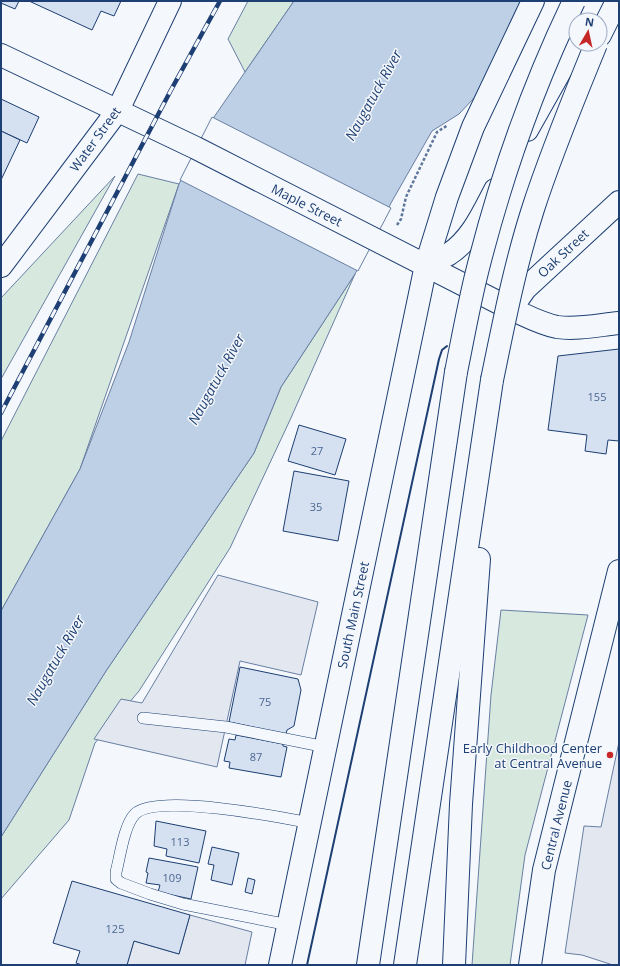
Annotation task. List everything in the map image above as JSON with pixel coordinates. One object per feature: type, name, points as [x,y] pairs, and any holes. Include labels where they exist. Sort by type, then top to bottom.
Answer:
[{"type":"main road","name":"Water Street","points":[[1,266],[118,110],[170,1]]},
{"type":"main road","name":"South Main Street","points":[[280,965],[426,265],[447,197],[473,127],[533,1]]},
{"type":"main road","points":[[368,965],[456,372],[478,269],[502,182],[534,96],[574,1]]},
{"type":"main road","points":[[596,12],[603,1]]},
{"type":"main road","points":[[608,19],[617,1]]},
{"type":"main road","points":[[426,265],[449,254],[469,234],[571,52]]},
{"type":"main road","points":[[405,965],[492,380],[509,296],[533,209],[562,125],[593,52]]},
{"type":"main road","name":"Maple Street","points":[[1,55],[196,148],[511,309],[556,327],[575,328],[619,323]]},
{"type":"main road","name":"Oak Street","points":[[511,309],[525,289],[619,202]]},
{"type":"main road","points":[[454,965],[461,812],[492,380]]},
{"type":"main road","name":"Central Avenue","points":[[530,965],[544,870],[619,571]]},
{"type":"main road","points":[[354,965],[386,846]]},
{"type":"lane","points":[[143,718],[226,727],[326,747]]},
{"type":"lane","points":[[289,925],[183,904],[150,894],[121,883],[116,879],[116,872],[128,827],[133,816],[138,811],[148,808],[168,806],[232,809],[310,824]]},
{"type":"path","points":[[401,219],[406,197],[437,132]]},
{"type":"shaded area","points":[[248,1],[294,1],[245,72],[228,39]]},
{"type":"shaded area","points":[[138,174],[179,184],[80,469],[1,611],[1,441]]},
{"type":"shaded area","points":[[115,176],[1,379],[1,298]]},
{"type":"shaded area","points":[[355,274],[290,420],[230,548],[139,691],[95,743],[69,820],[1,899],[1,837],[106,671],[254,453],[281,387]]},
{"type":"shaded area","points":[[218,575],[318,602],[301,675],[240,661],[217,767],[94,739],[121,699],[142,703]]},
{"type":"shaded area","points":[[501,610],[588,615],[525,855],[510,965],[472,965],[491,695]]},
{"type":"shaded area","name":"Early Childhood Center at Central Avenue","points":[[619,742],[619,965],[613,965],[582,955],[565,953],[584,826],[601,827]]},
{"type":"shaded area","points":[[190,915],[252,932],[245,965],[127,965],[134,941],[179,954]]},
{"type":"water","name":"Naugatuck River","points":[[294,1],[538,1],[489,82],[459,114],[432,131],[391,203],[355,274],[281,387],[254,453],[106,671],[1,837],[1,611],[80,469],[129,342],[179,184],[214,117]]},
{"type":"pier","points":[[212,117],[391,208],[358,271],[180,180]]},
{"type":"building","points":[[1,1],[19,1],[15,9],[1,3]]},
{"type":"building","points":[[29,1],[121,1],[114,16],[101,11],[92,30]]},
{"type":"building","points":[[1,99],[39,117],[27,143],[1,131]]},
{"type":"building","points":[[1,131],[20,140],[1,180]]},
{"type":"building","points":[[619,349],[619,441],[608,440],[606,454],[585,451],[587,435],[548,430],[558,356]]},
{"type":"building","points":[[299,425],[346,439],[335,475],[288,461]]},
{"type":"building","points":[[294,471],[349,481],[338,541],[283,531]]},
{"type":"building","points":[[240,667],[298,679],[301,690],[294,726],[287,730],[286,734],[229,722]]},
{"type":"building","points":[[236,735],[283,744],[283,746],[287,747],[281,777],[229,768],[230,762],[224,761],[229,739],[235,740]]},
{"type":"building","points":[[156,821],[206,831],[199,863],[166,856],[167,849],[154,846]]},
{"type":"building","points":[[212,847],[239,853],[232,885],[211,880],[214,865],[208,864]]},
{"type":"building","points":[[149,858],[198,867],[191,899],[158,892],[160,885],[146,883],[148,873],[146,872]]},
{"type":"building","points":[[248,878],[255,880],[252,894],[245,892]]},
{"type":"building","points":[[72,881],[190,915],[179,954],[134,941],[127,965],[82,965],[76,963],[80,951],[53,943]]},
{"type":"railway","points":[[1,413],[171,90],[220,1]]},
{"type":"wall","points":[[307,965],[439,359],[442,350],[447,346]]},
{"type":"place","name":"Early Childhood Center at Central Avenue","points":[[610,755]]}]
